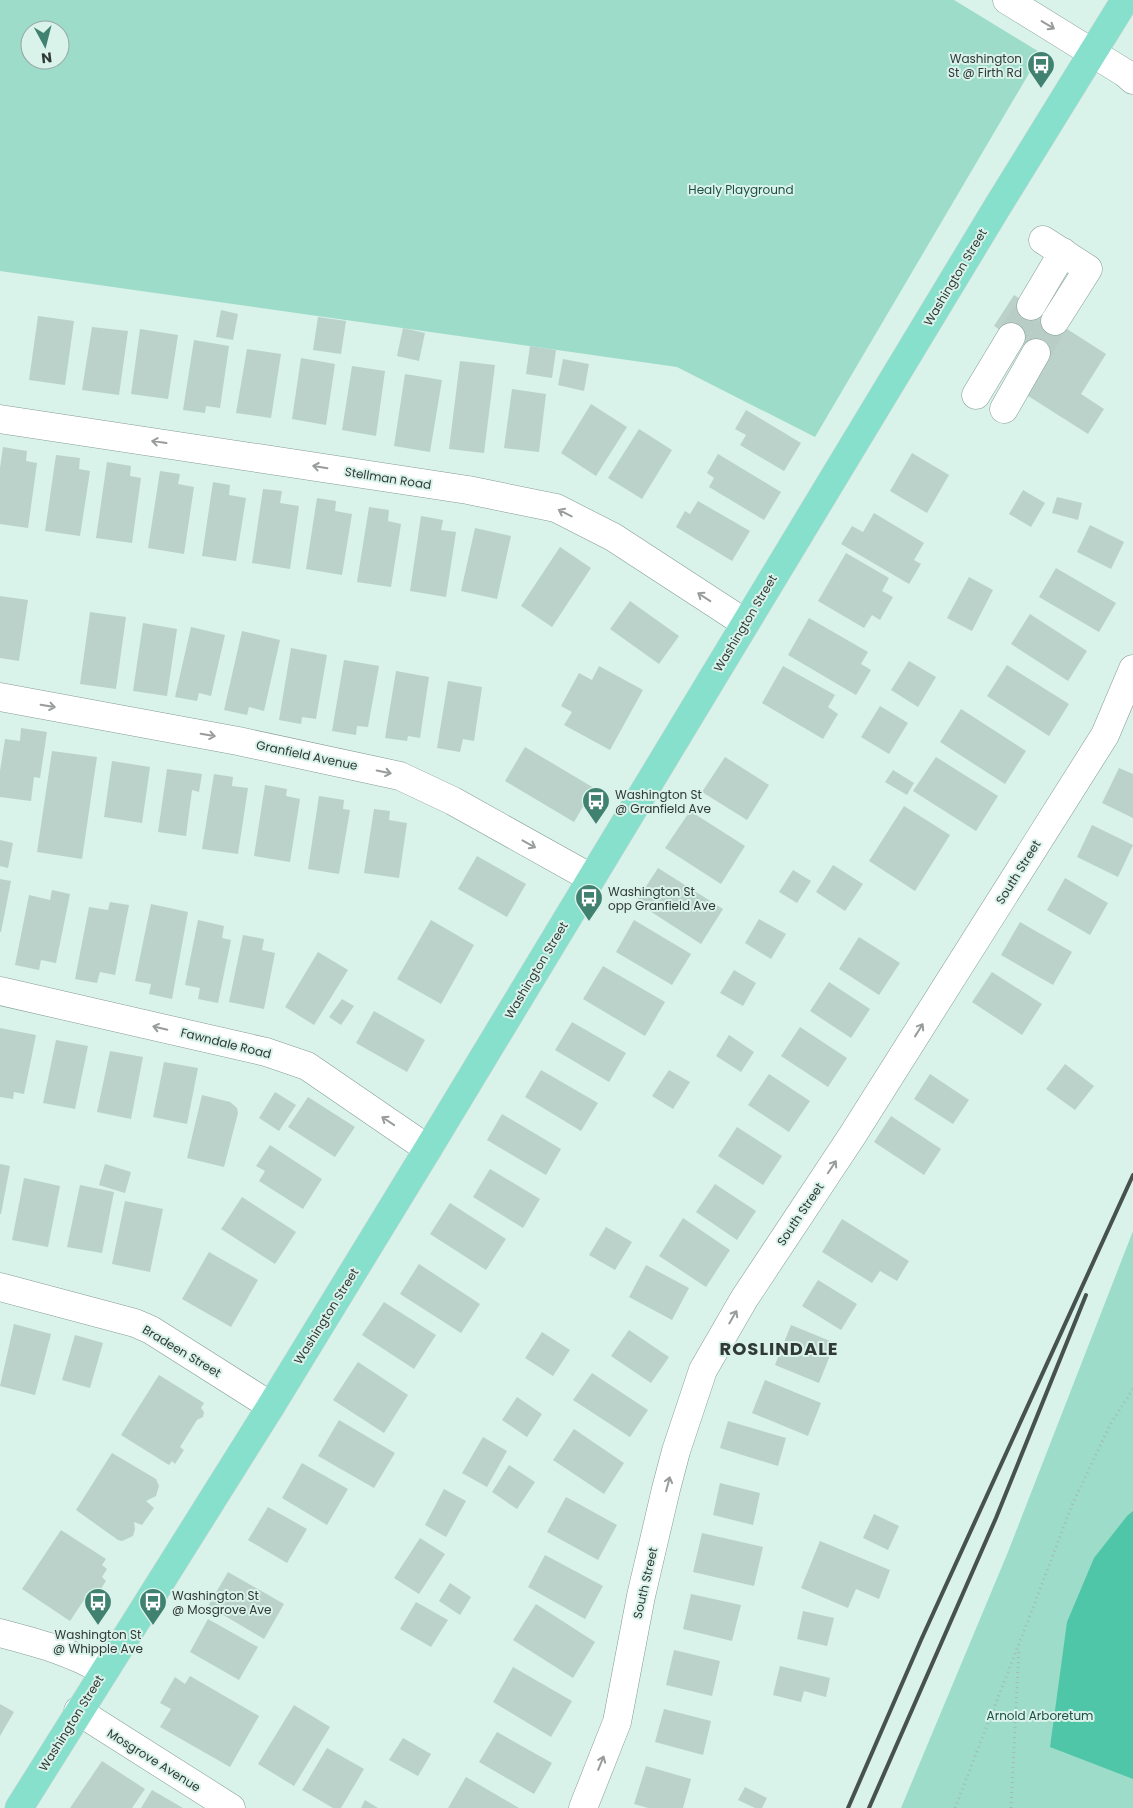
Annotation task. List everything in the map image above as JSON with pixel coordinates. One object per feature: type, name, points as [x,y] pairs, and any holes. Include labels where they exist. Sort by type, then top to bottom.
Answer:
[{"type":"main road","name":"Washington Street","points":[[19,1808],[78,1711],[271,1406],[1091,53],[1125,0]]},
{"type":"street","points":[[1007,0],[1125,73],[1133,80]]},
{"type":"street","points":[[1030,306],[1053,246],[1088,269],[1055,321]]},
{"type":"street","points":[[976,395],[1011,337]]},
{"type":"street","points":[[1004,409],[1036,353]]},
{"type":"street","name":"Stellman Road","points":[[0,419],[468,490],[556,508],[613,538],[745,623]]},
{"type":"street","name":"South Street","points":[[583,1808],[617,1722],[641,1596],[666,1489],[676,1451],[703,1370],[744,1299],[852,1136],[1105,735],[1133,669]]},
{"type":"street","name":"Granfield Avenue","points":[[0,697],[238,740],[400,776],[453,801],[591,878]]},
{"type":"street","name":"Fawndale Road","points":[[0,991],[266,1052],[307,1066],[428,1149]]},
{"type":"street","name":"Bradeen Street","points":[[0,1287],[135,1323],[151,1330],[271,1406]]},
{"type":"street","points":[[0,1633],[65,1651],[86,1660],[104,1671]]},
{"type":"street","name":"Mosgrove Avenue","points":[[78,1711],[231,1808]]},
{"type":"path","points":[[954,1808],[1072,1504],[1110,1425],[1133,1389]]},
{"type":"path","points":[[1011,1808],[1019,1644]]},
{"type":"green space","name":"Healy Playground","points":[[0,0],[954,0],[1041,53],[815,437],[677,367],[0,271]]},
{"type":"green space","name":"Arnold Arboretum","points":[[1133,1231],[1133,1808],[901,1808],[1008,1552]]},
{"type":"green space","points":[[1133,1511],[1133,1779],[1050,1747],[1067,1622],[1094,1558]]},
{"type":"building","points":[[1014,295],[1106,354],[1081,394],[1104,409],[1088,434],[1025,394],[1047,360],[994,326]]},
{"type":"building","points":[[221,310],[238,314],[233,340],[216,337]]},
{"type":"building","points":[[38,316],[74,321],[65,385],[29,380]]},
{"type":"building","points":[[318,317],[346,321],[341,354],[313,350]]},
{"type":"building","points":[[92,327],[128,331],[119,395],[82,390]]},
{"type":"building","points":[[403,328],[425,333],[419,361],[397,356]]},
{"type":"building","points":[[140,329],[178,335],[168,399],[131,394]]},
{"type":"building","points":[[194,340],[229,346],[220,408],[206,406],[205,413],[183,410]]},
{"type":"building","points":[[530,346],[556,350],[552,378],[526,374]]},
{"type":"building","points":[[247,349],[281,354],[271,418],[236,413]]},
{"type":"building","points":[[301,358],[335,364],[326,425],[292,419]]},
{"type":"building","points":[[563,359],[589,364],[584,391],[558,385]]},
{"type":"building","points":[[460,361],[495,365],[484,453],[449,449]]},
{"type":"building","points":[[352,366],[385,371],[376,436],[342,430]]},
{"type":"building","points":[[405,374],[442,380],[430,452],[394,446]]},
{"type":"building","points":[[512,389],[546,394],[539,452],[504,448]]},
{"type":"building","points":[[591,404],[627,427],[596,476],[561,453]]},
{"type":"building","points":[[746,410],[801,443],[784,471],[740,445],[746,435],[735,429]]},
{"type":"building","points":[[639,429],[672,450],[642,499],[608,478]]},
{"type":"building","points":[[3,447],[27,451],[26,461],[37,463],[28,528],[0,524],[0,468]]},
{"type":"building","points":[[912,453],[949,475],[927,513],[890,491]]},
{"type":"building","points":[[718,454],[781,492],[764,520],[709,487],[714,478],[707,473]]},
{"type":"building","points":[[56,455],[80,458],[79,469],[90,471],[80,536],[45,531]]},
{"type":"building","points":[[107,462],[131,466],[130,476],[141,478],[132,543],[96,538]]},
{"type":"building","points":[[160,471],[180,474],[178,484],[194,487],[184,554],[148,548]]},
{"type":"building","points":[[213,482],[230,485],[229,495],[246,498],[236,561],[202,556]]},
{"type":"building","points":[[263,489],[282,491],[280,503],[299,506],[290,569],[252,563]]},
{"type":"building","points":[[1023,490],[1045,503],[1031,527],[1009,514]]},
{"type":"building","points":[[1057,497],[1082,503],[1078,520],[1052,513]]},
{"type":"building","points":[[317,498],[336,501],[335,511],[352,514],[342,575],[306,569]]},
{"type":"building","points":[[698,501],[750,531],[732,561],[676,527],[685,511],[690,514]]},
{"type":"building","points":[[369,507],[389,510],[388,521],[401,524],[391,587],[357,582]]},
{"type":"building","points":[[874,513],[924,543],[914,560],[921,564],[909,584],[841,544],[852,526],[863,532]]},
{"type":"building","points":[[421,516],[443,520],[441,530],[456,532],[446,597],[410,591]]},
{"type":"building","points":[[1090,525],[1124,542],[1111,569],[1077,552]]},
{"type":"building","points":[[475,528],[511,536],[497,599],[461,591]]},
{"type":"building","points":[[560,547],[591,568],[552,627],[521,606]]},
{"type":"building","points":[[846,553],[889,578],[882,591],[893,597],[880,620],[872,615],[864,628],[818,601]]},
{"type":"building","points":[[1056,568],[1116,603],[1099,632],[1039,597]]},
{"type":"building","points":[[969,577],[993,590],[972,631],[947,618]]},
{"type":"building","points":[[0,596],[28,600],[19,661],[0,658]]},
{"type":"building","points":[[630,601],[679,636],[659,664],[610,629]]},
{"type":"building","points":[[90,612],[126,617],[116,689],[80,684]]},
{"type":"building","points":[[1030,614],[1087,651],[1068,681],[1011,644]]},
{"type":"building","points":[[809,618],[868,652],[861,664],[871,670],[856,695],[788,655]]},
{"type":"building","points":[[143,623],[177,629],[167,696],[133,691]]},
{"type":"building","points":[[191,627],[225,635],[211,696],[199,693],[197,701],[175,697]]},
{"type":"building","points":[[242,631],[280,640],[264,711],[249,707],[247,715],[224,710]]},
{"type":"building","points":[[291,648],[327,655],[316,719],[302,717],[301,724],[279,720]]},
{"type":"building","points":[[344,660],[379,666],[368,727],[357,726],[356,735],[332,731]]},
{"type":"building","points":[[909,661],[936,677],[918,707],[891,690]]},
{"type":"building","points":[[1007,665],[1069,704],[1049,736],[987,696]]},
{"type":"building","points":[[599,666],[643,690],[610,750],[564,725],[572,712],[561,706],[579,673],[592,680]]},
{"type":"building","points":[[783,666],[835,695],[828,707],[838,714],[823,739],[762,703]]},
{"type":"building","points":[[396,671],[429,677],[420,738],[408,736],[407,741],[385,738]]},
{"type":"building","points":[[448,681],[482,687],[474,741],[463,739],[460,752],[437,748]]},
{"type":"building","points":[[880,706],[908,723],[889,754],[861,737]]},
{"type":"building","points":[[961,709],[1026,751],[1005,784],[940,742]]},
{"type":"building","points":[[21,728],[47,732],[40,778],[34,777],[31,801],[0,797],[0,771],[5,739],[20,741]]},
{"type":"building","points":[[525,747],[594,788],[574,822],[505,781]]},
{"type":"building","points":[[52,751],[97,757],[82,859],[37,852]]},
{"type":"building","points":[[725,757],[769,785],[747,820],[702,792]]},
{"type":"building","points":[[936,757],[998,796],[976,831],[913,791]]},
{"type":"building","points":[[112,761],[150,767],[142,823],[104,817]]},
{"type":"building","points":[[1119,768],[1133,774],[1133,818],[1102,803]]},
{"type":"building","points":[[167,769],[202,774],[199,792],[192,790],[186,836],[158,832]]},
{"type":"building","points":[[893,770],[914,783],[907,795],[885,782]]},
{"type":"building","points":[[214,774],[233,777],[232,786],[248,788],[238,854],[202,849]]},
{"type":"building","points":[[265,785],[287,789],[286,796],[300,799],[290,862],[254,856]]},
{"type":"building","points":[[319,796],[344,800],[343,809],[350,810],[339,874],[308,869]]},
{"type":"building","points":[[904,806],[950,835],[915,891],[869,861]]},
{"type":"building","points":[[374,809],[390,811],[389,820],[407,823],[399,878],[364,873]]},
{"type":"building","points":[[690,811],[745,846],[721,884],[665,848]]},
{"type":"building","points":[[1092,825],[1133,845],[1118,877],[1077,857]]},
{"type":"building","points":[[0,840],[13,843],[8,868],[0,866]]},
{"type":"building","points":[[477,856],[526,884],[507,917],[458,889]]},
{"type":"building","points":[[833,865],[863,884],[845,911],[816,892]]},
{"type":"building","points":[[658,868],[723,909],[701,944],[636,902]]},
{"type":"building","points":[[793,870],[811,881],[797,903],[779,892]]},
{"type":"building","points":[[1065,878],[1108,903],[1090,935],[1047,910]]},
{"type":"building","points":[[0,879],[11,881],[1,932],[0,932]]},
{"type":"building","points":[[52,890],[70,894],[56,963],[41,960],[39,970],[15,965],[29,895],[50,900]]},
{"type":"building","points":[[110,902],[129,905],[115,975],[100,972],[97,983],[75,979],[89,907],[108,910]]},
{"type":"building","points":[[151,904],[188,912],[172,999],[149,994],[151,984],[135,981]]},
{"type":"building","points":[[759,919],[786,934],[771,959],[745,943]]},
{"type":"building","points":[[198,920],[224,926],[222,938],[231,940],[218,1003],[198,999],[200,988],[185,985]]},
{"type":"building","points":[[431,920],[474,945],[441,1004],[397,979]]},
{"type":"building","points":[[634,920],[691,954],[672,985],[616,952]]},
{"type":"building","points":[[1020,922],[1072,952],[1053,985],[1001,955]]},
{"type":"building","points":[[243,935],[264,939],[262,950],[275,953],[264,1009],[229,1002]]},
{"type":"building","points":[[859,937],[900,963],[879,995],[839,969]]},
{"type":"building","points":[[318,952],[348,970],[314,1025],[285,1007]]},
{"type":"building","points":[[603,966],[665,1002],[645,1036],[583,999]]},
{"type":"building","points":[[734,970],[756,983],[743,1006],[720,993]]},
{"type":"building","points":[[992,972],[1042,1004],[1022,1035],[972,1002]]},
{"type":"building","points":[[829,982],[870,1009],[851,1038],[810,1011]]},
{"type":"building","points":[[342,999],[354,1006],[341,1025],[329,1017]]},
{"type":"building","points":[[374,1011],[425,1040],[407,1072],[356,1043]]},
{"type":"building","points":[[572,1022],[626,1053],[609,1082],[555,1050]]},
{"type":"building","points":[[800,1027],[847,1058],[828,1087],[781,1056]]},
{"type":"building","points":[[0,1028],[36,1035],[24,1094],[14,1092],[13,1099],[0,1097]]},
{"type":"building","points":[[729,1035],[754,1052],[741,1072],[716,1056]]},
{"type":"building","points":[[56,1040],[88,1046],[75,1109],[43,1103]]},
{"type":"building","points":[[110,1051],[143,1057],[131,1119],[97,1112]]},
{"type":"building","points":[[164,1062],[198,1068],[187,1124],[153,1117]]},
{"type":"building","points":[[1065,1064],[1094,1086],[1075,1110],[1046,1089]]},
{"type":"building","points":[[541,1070],[598,1103],[581,1131],[525,1097]]},
{"type":"building","points":[[669,1070],[690,1082],[673,1109],[652,1096]]},
{"type":"building","points":[[769,1074],[810,1101],[789,1132],[748,1105]]},
{"type":"building","points":[[930,1074],[969,1100],[953,1124],[914,1099]]},
{"type":"building","points":[[275,1092],[296,1105],[279,1131],[259,1118]]},
{"type":"building","points":[[202,1095],[230,1102],[237,1108],[238,1113],[224,1167],[187,1158]]},
{"type":"building","points":[[308,1097],[355,1127],[335,1157],[288,1127]]},
{"type":"building","points":[[502,1114],[561,1149],[546,1175],[487,1140]]},
{"type":"building","points":[[891,1116],[941,1149],[924,1175],[874,1142]]},
{"type":"building","points":[[737,1127],[782,1156],[763,1185],[718,1156]]},
{"type":"building","points":[[270,1145],[322,1179],[303,1209],[259,1181],[265,1171],[256,1166]]},
{"type":"building","points":[[0,1164],[10,1166],[1,1214],[0,1214]]},
{"type":"building","points":[[105,1164],[131,1172],[125,1193],[99,1185]]},
{"type":"building","points":[[490,1169],[540,1199],[523,1228],[473,1197]]},
{"type":"building","points":[[24,1178],[60,1186],[48,1247],[12,1240]]},
{"type":"building","points":[[715,1184],[756,1211],[737,1240],[696,1212]]},
{"type":"building","points":[[80,1185],[114,1192],[102,1253],[67,1247]]},
{"type":"building","points":[[242,1197],[296,1232],[275,1264],[221,1229]]},
{"type":"building","points":[[125,1201],[163,1209],[150,1272],[112,1264]]},
{"type":"building","points":[[450,1203],[506,1239],[486,1270],[430,1234]]},
{"type":"building","points":[[683,1218],[730,1250],[706,1287],[659,1256]]},
{"type":"building","points":[[842,1219],[909,1261],[897,1281],[880,1271],[872,1283],[822,1252]]},
{"type":"building","points":[[606,1227],[632,1242],[615,1270],[589,1255]]},
{"type":"building","points":[[209,1252],[258,1280],[231,1327],[182,1299]]},
{"type":"building","points":[[419,1264],[480,1304],[461,1333],[400,1294]]},
{"type":"building","points":[[646,1265],[689,1288],[672,1320],[629,1297]]},
{"type":"building","points":[[818,1280],[857,1304],[841,1330],[802,1306]]},
{"type":"building","points":[[384,1302],[436,1335],[414,1369],[362,1335]]},
{"type":"building","points":[[14,1324],[51,1334],[35,1395],[0,1386]]},
{"type":"building","points":[[791,1325],[835,1343],[819,1383],[775,1365]]},
{"type":"building","points":[[629,1330],[669,1357],[651,1383],[611,1356]]},
{"type":"building","points":[[542,1332],[570,1350],[553,1376],[525,1358]]},
{"type":"building","points":[[75,1335],[103,1343],[90,1388],[62,1380]]},
{"type":"building","points":[[358,1362],[408,1395],[384,1433],[333,1400]]},
{"type":"building","points":[[592,1373],[648,1410],[630,1437],[573,1400]]},
{"type":"building","points":[[159,1375],[204,1403],[201,1408],[204,1412],[203,1417],[197,1420],[180,1447],[184,1450],[175,1464],[172,1461],[169,1465],[121,1435]]},
{"type":"building","points":[[765,1380],[821,1403],[808,1436],[752,1413]]},
{"type":"building","points":[[517,1397],[542,1414],[527,1437],[502,1420]]},
{"type":"building","points":[[339,1420],[395,1453],[374,1488],[318,1456]]},
{"type":"building","points":[[728,1421],[786,1438],[778,1466],[720,1448]]},
{"type":"building","points":[[574,1429],[624,1463],[604,1494],[553,1460]]},
{"type":"building","points":[[483,1437],[507,1451],[487,1487],[462,1473]]},
{"type":"building","points":[[112,1453],[156,1479],[159,1486],[156,1496],[146,1501],[154,1508],[142,1525],[134,1522],[133,1536],[122,1541],[76,1510]]},
{"type":"building","points":[[302,1463],[348,1489],[327,1525],[282,1498]]},
{"type":"building","points":[[509,1465],[535,1482],[517,1509],[492,1492]]},
{"type":"building","points":[[720,1483],[760,1493],[753,1525],[713,1515]]},
{"type":"building","points":[[444,1489],[466,1501],[446,1537],[425,1525]]},
{"type":"building","points":[[566,1497],[617,1525],[598,1560],[547,1532]]},
{"type":"building","points":[[268,1507],[307,1529],[287,1563],[248,1540]]},
{"type":"building","points":[[874,1514],[899,1526],[888,1550],[863,1538]]},
{"type":"building","points":[[61,1530],[106,1559],[102,1565],[107,1569],[102,1577],[106,1581],[90,1605],[84,1600],[70,1621],[22,1589]]},
{"type":"building","points":[[702,1533],[763,1547],[754,1586],[693,1572]]},
{"type":"building","points":[[420,1538],[445,1554],[419,1594],[394,1578]]},
{"type":"building","points":[[820,1541],[890,1570],[879,1599],[856,1589],[848,1608],[801,1588]]},
{"type":"building","points":[[545,1555],[603,1586],[585,1619],[528,1587]]},
{"type":"building","points":[[228,1572],[284,1604],[264,1639],[208,1606]]},
{"type":"building","points":[[450,1583],[471,1597],[460,1615],[439,1601]]},
{"type":"building","points":[[691,1594],[741,1605],[732,1641],[683,1629]]},
{"type":"building","points":[[416,1602],[448,1620],[431,1647],[400,1629]]},
{"type":"building","points":[[536,1604],[595,1642],[573,1678],[513,1640]]},
{"type":"building","points":[[803,1611],[834,1618],[827,1646],[797,1639]]},
{"type":"building","points":[[208,1619],[258,1647],[239,1680],[190,1652]]},
{"type":"building","points":[[674,1650],[720,1661],[712,1696],[666,1685]]},
{"type":"building","points":[[780,1666],[830,1678],[826,1697],[804,1691],[801,1702],[773,1695]]},
{"type":"building","points":[[513,1667],[572,1701],[551,1737],[493,1702]]},
{"type":"building","points":[[190,1676],[259,1716],[230,1767],[160,1727],[171,1709],[160,1703],[175,1677],[185,1684]]},
{"type":"building","points":[[0,1704],[14,1712],[0,1736]]},
{"type":"building","points":[[294,1705],[330,1727],[294,1786],[258,1764]]},
{"type":"building","points":[[664,1709],[711,1721],[703,1755],[655,1742]]},
{"type":"building","points":[[497,1732],[552,1763],[534,1794],[479,1762]]},
{"type":"building","points":[[403,1738],[431,1754],[418,1776],[389,1760]]},
{"type":"building","points":[[327,1748],[364,1769],[341,1808],[333,1808],[302,1790]]},
{"type":"building","points":[[102,1761],[145,1789],[132,1808],[70,1808]]},
{"type":"building","points":[[646,1766],[691,1779],[683,1808],[648,1808],[634,1804]]},
{"type":"building","points":[[466,1777],[519,1808],[448,1808]]},
{"type":"building","points":[[745,1787],[767,1798],[762,1808],[755,1808],[738,1800]]},
{"type":"building","points":[[152,1790],[183,1808],[141,1808]]},
{"type":"building","points":[[365,1800],[378,1808],[361,1808]]},
{"type":"tunnel","points":[[1011,337],[1031,306]]},
{"type":"tunnel","points":[[1036,353],[1055,321]]},
{"type":"railway","points":[[848,1808],[921,1640],[1133,1175]]},
{"type":"railway","points":[[869,1808],[996,1518],[1086,1295]]},
{"type":"place","name":"Washington St @ Firth Rd","points":[[1041,89]]},
{"type":"place","name":"Washington St @ Granfield Ave","points":[[596,825]]},
{"type":"place","name":"Washington St opp Granfield Ave","points":[[589,922]]},
{"type":"place","name":"Washington St @ Whipple Ave","points":[[98,1626]]},
{"type":"place","name":"Washington St @ Mosgrove Ave","points":[[153,1626]]},
{"type":"district","name":"ROSLINDALE","points":[[779,1348]]}]
